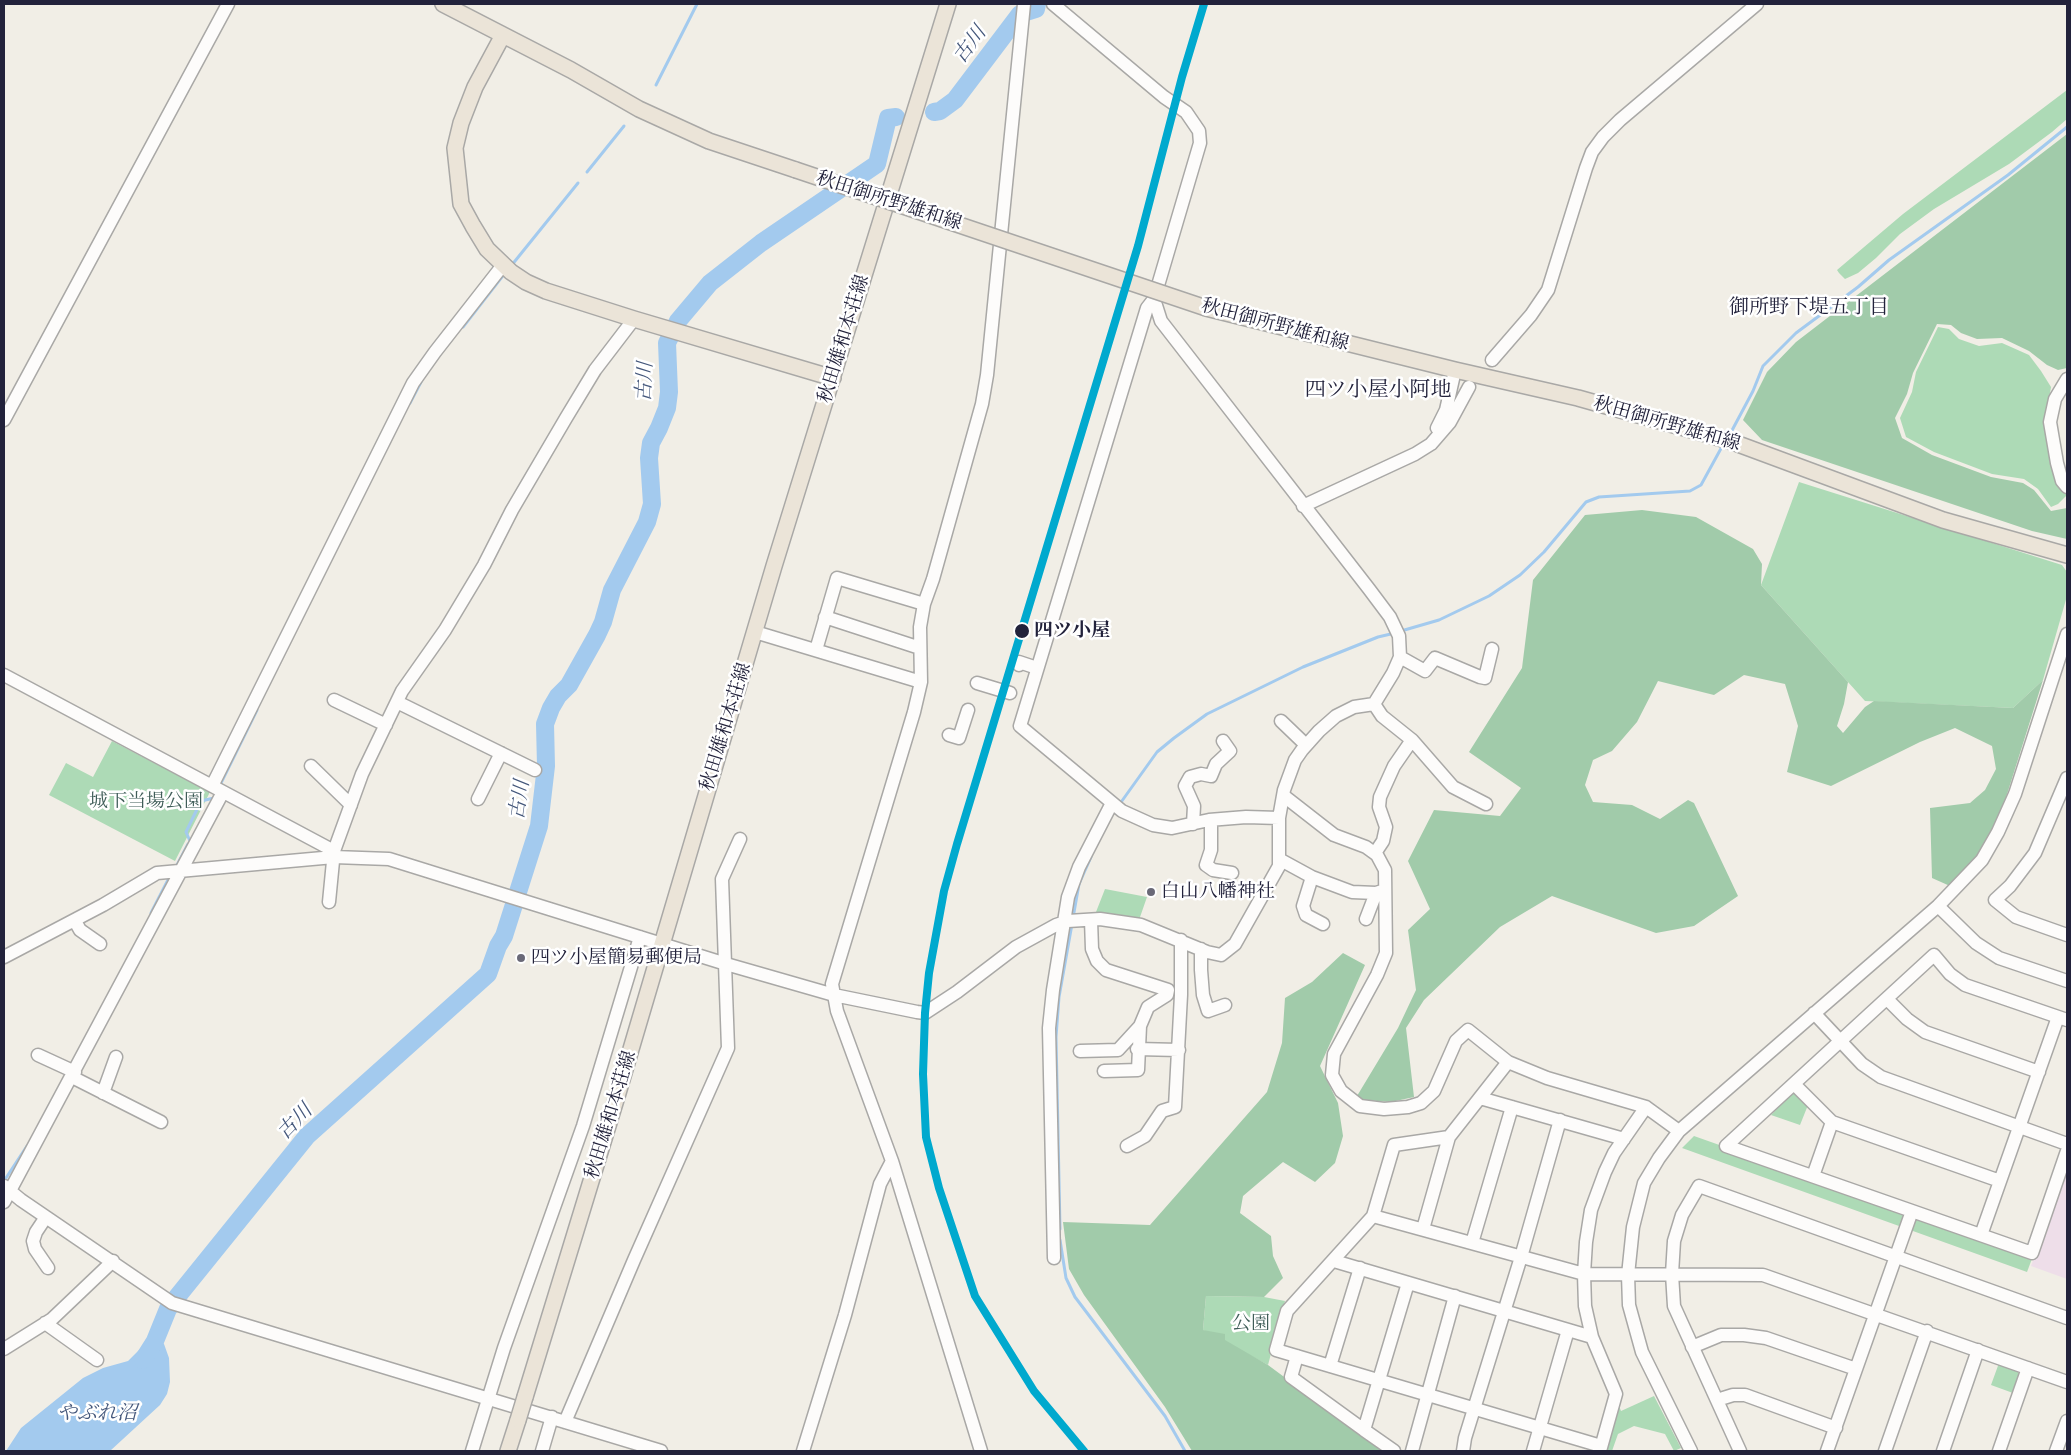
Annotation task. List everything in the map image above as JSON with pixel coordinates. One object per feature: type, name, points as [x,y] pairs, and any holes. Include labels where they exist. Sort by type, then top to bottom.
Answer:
[{"type":"main road","name":"秋田御所野雄和線","points":[[444,4],[571,70],[639,109],[709,141],[1206,308],[1455,370],[1578,398],[1706,434],[1738,444],[1943,520],[2067,555]]},
{"type":"main road","name":"秋田雄和本荘線","points":[[508,1451],[663,944],[776,556],[948,4]]},
{"type":"main road","points":[[504,36],[476,87],[461,124],[455,148],[462,204],[487,249],[506,268],[526,282],[546,291],[833,378]]},
{"type":"street","points":[[4,420],[228,4]]},
{"type":"street","points":[[981,1451],[892,1161],[837,1011],[832,984],[914,712],[921,682],[920,627],[924,604],[982,404],[989,357],[1024,4]]},
{"type":"street","points":[[1053,4],[1164,97],[1186,112],[1201,137],[1154,299],[1147,308],[1020,726],[1116,806],[1153,825],[1172,828],[1212,820],[1246,817],[1279,818]]},
{"type":"street","points":[[1492,360],[1531,315],[1548,290],[1586,168],[1592,152],[1603,137],[1620,120],[1757,4]]},
{"type":"street","points":[[506,268],[434,352],[413,383],[217,789],[70,1072],[5,1192],[113,1261],[172,1303],[661,1451]]},
{"type":"street","points":[[4,957],[75,921],[157,873],[334,854],[389,859],[726,964],[834,995],[925,1013],[957,992],[1016,947],[1076,921],[1100,919],[1141,925],[1220,955],[1235,944],[1279,866],[1279,818],[1295,760],[1306,745],[1336,716],[1354,707],[1374,704],[1393,673],[1400,657],[1398,632],[1369,589],[1161,321],[1154,299]]},
{"type":"street","points":[[328,902],[334,854],[350,805],[362,774],[402,691],[445,630],[484,566],[512,510],[595,370],[634,319]]},
{"type":"street","points":[[1431,444],[1446,410],[1455,370]]},
{"type":"street","points":[[2067,379],[2054,399],[2050,422],[2057,463],[2062,481],[2067,487]]},
{"type":"street","points":[[1303,506],[1415,454],[1431,444],[1450,422],[1469,387]]},
{"type":"street","points":[[816,650],[837,578],[924,604]]},
{"type":"street","points":[[825,617],[920,648]]},
{"type":"street","points":[[755,632],[921,682]]},
{"type":"street","points":[[1691,1451],[1642,1352],[1629,1305],[1628,1275],[1633,1227],[1644,1183],[1659,1158],[1679,1131],[1938,906],[1982,860],[2001,825],[2029,753],[2067,634]]},
{"type":"street","points":[[1400,657],[1426,672],[1435,658],[1485,678],[1492,649]]},
{"type":"street","points":[[1018,665],[1020,662],[1037,668]]},
{"type":"street","points":[[4,675],[334,854]]},
{"type":"street","points":[[977,683],[1010,693]]},
{"type":"street","points":[[334,700],[386,725]]},
{"type":"street","points":[[397,702],[535,770]]},
{"type":"street","points":[[1374,704],[1382,716],[1412,740],[1453,787],[1486,804]]},
{"type":"street","points":[[949,735],[959,738],[968,710]]},
{"type":"street","points":[[1281,721],[1306,745]]},
{"type":"street","points":[[1375,853],[1382,841],[1386,827],[1379,807],[1380,797],[1394,766],[1412,740]]},
{"type":"street","points":[[1193,824],[1194,806],[1186,786],[1190,777],[1201,774],[1210,776],[1216,764],[1230,751],[1224,742]]},
{"type":"street","points":[[478,799],[501,753]]},
{"type":"street","points":[[311,766],[350,805]]},
{"type":"street","points":[[2067,778],[2063,802],[2035,853],[2010,886],[1995,900],[2016,917],[2067,935]]},
{"type":"street","points":[[1284,796],[1334,834],[1366,847],[1375,853],[1385,870],[1380,892],[1366,919]]},
{"type":"street","points":[[1116,806],[1079,867],[1068,897],[1076,921],[1098,961],[1106,970],[1168,990],[1181,987]]},
{"type":"street","points":[[1212,820],[1211,850],[1206,865],[1213,870],[1232,873]]},
{"type":"street","points":[[565,1422],[728,1048],[725,1006],[726,964],[722,879],[740,839]]},
{"type":"street","points":[[1279,859],[1312,877],[1352,892],[1380,892]]},
{"type":"street","points":[[1312,877],[1303,906],[1306,916],[1323,924]]},
{"type":"street","points":[[1380,892],[1386,953],[1377,975],[1334,1054],[1332,1075],[1341,1091],[1360,1106],[1384,1109],[1408,1107],[1421,1103],[1434,1091],[1456,1040],[1468,1030],[1508,1062],[1547,1078],[1646,1107],[1679,1131]]},
{"type":"street","points":[[1938,906],[1976,943],[1999,958],[2067,982]]},
{"type":"street","points":[[75,921],[80,930],[100,944]]},
{"type":"street","points":[[1054,1258],[1049,1028],[1053,990],[1076,921]]},
{"type":"street","points":[[472,1451],[488,1399],[583,1126],[640,937]]},
{"type":"street","points":[[1127,1146],[1145,1136],[1162,1111],[1175,1106],[1179,1050],[1181,940]]},
{"type":"street","points":[[1201,949],[1203,995],[1208,1011],[1225,1005]]},
{"type":"street","points":[[1981,1235],[2039,1072],[2063,1018],[1965,985],[1950,974],[1934,955],[1726,1146],[2032,1253],[2067,1150]]},
{"type":"street","points":[[1104,1071],[1138,1070],[1137,1049],[1140,1026],[1148,1007],[1167,995],[1168,990]]},
{"type":"street","points":[[1887,999],[1907,1019],[1925,1032],[2039,1072]]},
{"type":"street","points":[[1814,1013],[1862,1064],[1881,1077],[2067,1144]]},
{"type":"street","points":[[1080,1051],[1118,1050],[1140,1026]]},
{"type":"street","points":[[1137,1049],[1179,1050]]},
{"type":"street","points":[[38,1055],[103,1093],[161,1122]]},
{"type":"street","points":[[103,1093],[116,1057]]},
{"type":"street","points":[[1423,1229],[1450,1138],[1508,1062]]},
{"type":"street","points":[[1794,1084],[1832,1122],[2000,1181]]},
{"type":"street","points":[[1480,1098],[1624,1139]]},
{"type":"street","points":[[1472,1243],[1512,1107]]},
{"type":"street","points":[[1450,1138],[1394,1145],[1373,1216],[1334,1261],[1287,1310],[1276,1350],[1428,1394],[1600,1448],[1616,1394],[1592,1337],[1585,1306],[1586,1242],[1591,1210],[1604,1172],[1646,1107]]},
{"type":"street","points":[[1463,1451],[1465,1438],[1521,1256],[1560,1120]]},
{"type":"street","points":[[1813,1176],[1832,1122]]},
{"type":"street","points":[[802,1451],[844,1315],[880,1184],[892,1161]]},
{"type":"street","points":[[1740,1451],[1674,1306],[1672,1274],[1674,1241],[1682,1215],[1698,1186],[2067,1318]]},
{"type":"street","points":[[1827,1451],[1912,1211]]},
{"type":"street","points":[[1373,1216],[1584,1274],[1763,1274],[2067,1382]]},
{"type":"street","points":[[46,1217],[36,1232],[34,1241],[35,1249],[48,1268]]},
{"type":"street","points":[[4,1349],[45,1323],[113,1261]]},
{"type":"street","points":[[1334,1261],[1592,1337]]},
{"type":"street","points":[[1330,1366],[1360,1268]]},
{"type":"street","points":[[1364,1430],[1408,1283]]},
{"type":"street","points":[[1412,1451],[1455,1296]]},
{"type":"street","points":[[45,1323],[97,1360]]},
{"type":"street","points":[[1533,1451],[1568,1330]]},
{"type":"street","points":[[1885,1451],[1927,1332]]},
{"type":"street","points":[[1692,1347],[1721,1335],[1744,1335],[1766,1338],[1856,1369]]},
{"type":"street","points":[[1943,1451],[1978,1350]]},
{"type":"street","points":[[1297,1356],[1291,1377],[1394,1451]]},
{"type":"street","points":[[1999,1451],[2028,1368]]},
{"type":"street","points":[[1717,1400],[1733,1395],[1745,1395],[1836,1428]]},
{"type":"street","points":[[542,1451],[552,1418]]},
{"type":"street","points":[[2056,1451],[2067,1421]]},
{"type":"shaded area","points":[[2067,1168],[2067,1279],[2031,1266]]},
{"type":"green space","points":[[2067,90],[2067,119],[2052,132],[2009,164],[1934,209],[1900,234],[1858,273],[1845,279],[1839,273],[1837,270],[1903,214]]},
{"type":"green space","points":[[2067,134],[2067,368],[2058,370],[2047,365],[2029,351],[2002,338],[1977,339],[1961,333],[1951,325],[1937,324],[1913,373],[1907,394],[1895,418],[1902,438],[1932,455],[1991,477],[2023,483],[2034,490],[2051,511],[2067,508],[2067,539],[2032,531],[1762,440],[1743,420],[1767,372],[1796,342]]},
{"type":"green space","points":[[1938,327],[1949,329],[1959,339],[1979,346],[2002,343],[2029,355],[2041,371],[2051,387],[2045,425],[2058,481],[2067,495],[2058,504],[2051,507],[2038,489],[2024,479],[1992,474],[1934,452],[1906,437],[1900,418],[1912,392],[1916,372]]},
{"type":"green space","points":[[1799,482],[2062,565],[2067,572],[2067,596],[2043,680],[2013,708],[1865,701],[1761,585]]},
{"type":"green space","points":[[1642,510],[1696,517],[1753,549],[1762,564],[1761,585],[1848,682],[1837,726],[1843,733],[1865,707],[1874,701],[2013,708],[2043,680],[2003,807],[1979,856],[1950,886],[1932,878],[1930,808],[1970,803],[1985,790],[1996,769],[1992,746],[1955,728],[1920,742],[1831,786],[1787,772],[1798,726],[1785,684],[1744,675],[1714,695],[1658,681],[1637,722],[1612,751],[1593,760],[1585,785],[1593,802],[1632,805],[1660,819],[1688,800],[1694,803],[1738,896],[1694,926],[1656,933],[1552,896],[1500,927],[1424,1000],[1406,1028],[1414,1097],[1391,1102],[1364,1100],[1357,1096],[1398,1028],[1416,990],[1408,930],[1430,909],[1408,861],[1434,810],[1500,816],[1521,788],[1469,752],[1522,668],[1533,580],[1585,515]]},
{"type":"green space","name":"城下当場公園","points":[[112,741],[210,792],[175,861],[49,795],[66,763],[93,777]]},
{"type":"green space","points":[[1105,889],[1147,897],[1139,920],[1096,912]]},
{"type":"green space","points":[[1343,953],[1365,965],[1320,1066],[1338,1103],[1343,1136],[1335,1163],[1315,1182],[1283,1162],[1243,1196],[1240,1213],[1271,1236],[1273,1256],[1283,1278],[1264,1297],[1206,1296],[1203,1330],[1225,1334],[1225,1340],[1268,1365],[1384,1451],[1192,1451],[1165,1407],[1084,1295],[1069,1269],[1063,1222],[1150,1225],[1267,1092],[1282,1043],[1285,998],[1312,982]]},
{"type":"green space","points":[[1796,1093],[1808,1105],[1800,1125],[1771,1115],[1790,1095]]},
{"type":"green space","points":[[1694,1136],[2033,1256],[2027,1272],[1682,1148]]},
{"type":"green space","name":"公園","points":[[1206,1296],[1264,1297],[1285,1301],[1268,1365],[1203,1330]]},
{"type":"green space","points":[[1999,1363],[2018,1370],[2019,1375],[2013,1393],[1991,1385]]},
{"type":"green space","points":[[1654,1396],[1681,1448],[1674,1451],[1665,1434],[1634,1426],[1618,1434],[1612,1451],[1603,1451],[1617,1401],[1621,1411]]},
{"type":"water","name":"やぶれ沼","points":[[159,1339],[164,1344],[169,1358],[170,1382],[167,1394],[160,1405],[110,1451],[6,1451],[21,1428],[83,1378],[103,1368],[128,1361],[143,1346]]},
{"type":"waterway","points":[[656,85],[697,4]]},
{"type":"waterway","name":"古川","points":[[934,112],[940,111],[955,100],[1020,14],[1036,9],[1037,4]]},
{"type":"waterway","name":"古川","points":[[143,1360],[155,1341],[168,1309],[307,1136],[488,974],[498,946],[504,936],[539,826],[546,766],[545,724],[558,696],[569,685],[597,635],[603,622],[612,590],[647,522],[652,504],[649,458],[651,443],[667,408],[669,392],[667,343],[678,321],[710,283],[761,243],[877,164],[888,118],[896,117]]},
{"type":"waterway","points":[[587,172],[624,126]]},
{"type":"waterway","points":[[1729,436],[1753,391],[1763,366],[1796,333],[1858,287],[1889,260],[2008,175],[2067,127]]},
{"type":"waterway","points":[[511,266],[578,183]]},
{"type":"waterway","points":[[463,327],[505,273]]},
{"type":"waterway","points":[[410,403],[421,382]]},
{"type":"waterway","points":[[1401,631],[1439,620],[1489,596],[1520,575],[1544,552],[1586,502],[1599,497],[1690,491],[1701,485],[1724,443]]},
{"type":"waterway","points":[[1119,805],[1157,752],[1207,714],[1303,667],[1378,637],[1395,633]]},
{"type":"waterway","points":[[220,785],[257,710]]},
{"type":"waterway","points":[[190,841],[186,832],[201,801],[214,798]]},
{"type":"waterway","points":[[176,867],[188,844]]},
{"type":"waterway","points":[[1073,918],[1079,884],[1091,857]]},
{"type":"waterway","points":[[151,913],[171,874]]},
{"type":"waterway","points":[[1060,1229],[1056,1037],[1059,997],[1072,924]]},
{"type":"waterway","points":[[4,1181],[27,1146]]},
{"type":"waterway","points":[[1060,1240],[1066,1278],[1075,1297],[1165,1416],[1185,1451]]},
{"type":"transit line","points":[[1084,1451],[1034,1391],[975,1296],[939,1188],[926,1137],[923,1074],[925,1013],[929,973],[944,891],[1138,246],[1182,77],[1204,4]]},
{"type":"place","name":"四ツ小屋","points":[[1022,631]]},
{"type":"place","name":"白山八幡神社","points":[[1151,892]]},
{"type":"place","name":"四ツ小屋簡易郵便局","points":[[521,958]]},
{"type":"district","name":"御所野下堤五丁目","points":[[1809,308]]},
{"type":"district","name":"四ツ小屋小阿地","points":[[1378,390]]}]
